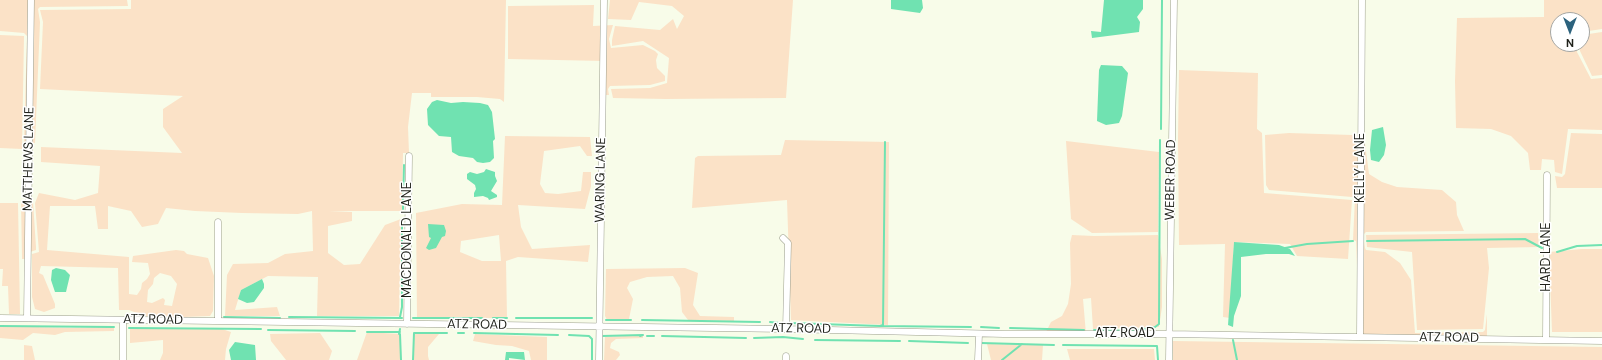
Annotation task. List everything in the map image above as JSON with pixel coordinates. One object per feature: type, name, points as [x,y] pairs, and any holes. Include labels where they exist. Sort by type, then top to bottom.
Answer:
[{"type":"street","name":"MATTHEWS LANE","points":[[27,318],[31,0]]},
{"type":"street","name":"WARING LANE","points":[[599,360],[604,0]]},
{"type":"street","name":"WEBER ROAD","points":[[1169,360],[1174,0]]},
{"type":"street","name":"KELLY LANE","points":[[1360,337],[1362,0]]},
{"type":"street","name":"MACDONALD LANE","points":[[407,324],[409,156]]},
{"type":"street","name":"HARD LANE","points":[[1546,340],[1547,175]]},
{"type":"street","points":[[218,222],[218,321]]},
{"type":"street","points":[[783,238],[788,243],[786,329]]},
{"type":"street","name":"ATZ ROAD","points":[[0,318],[786,329],[979,334],[1169,334],[1602,341]]},
{"type":"street","points":[[123,320],[123,360]]},
{"type":"street","points":[[978,360],[979,334]]},
{"type":"shaded area","points":[[0,0],[127,0],[128,6],[40,7],[38,9],[40,22],[35,143],[24,143],[27,36],[24,33],[0,31]]},
{"type":"shaded area","points":[[131,0],[506,0],[504,102],[500,99],[477,97],[431,97],[431,93],[412,93],[408,127],[409,153],[403,153],[402,211],[329,211],[352,212],[352,221],[328,226],[328,253],[344,265],[360,264],[385,225],[401,219],[399,316],[317,316],[318,277],[268,276],[241,290],[235,310],[277,307],[280,316],[225,316],[227,275],[233,264],[268,263],[285,254],[313,251],[312,211],[298,214],[242,213],[166,208],[158,224],[142,227],[131,211],[108,206],[108,229],[98,229],[95,206],[50,206],[47,250],[129,257],[129,294],[137,295],[141,289],[142,283],[150,274],[148,263],[132,262],[133,256],[176,250],[184,251],[187,254],[208,258],[214,276],[213,311],[210,316],[145,316],[129,310],[119,310],[118,268],[41,266],[39,273],[43,275],[55,304],[55,308],[44,312],[35,309],[32,297],[32,254],[39,252],[35,203],[39,193],[75,200],[98,193],[100,166],[41,162],[41,147],[182,153],[163,127],[163,109],[183,96],[40,89],[43,22],[40,10],[131,9]],"holes":[[[160,273],[171,276],[177,284],[172,306],[164,305],[165,300],[163,298],[152,303],[147,302],[148,290],[153,284],[154,278]]]},
{"type":"shaded area","points":[[610,0],[793,0],[786,98],[613,98],[611,89],[650,88],[667,83],[669,58],[643,41],[612,46],[615,26],[660,30],[673,19],[677,29],[684,16],[672,6],[639,2],[631,20],[608,19]]},
{"type":"shaded area","points":[[891,0],[922,0],[923,8],[920,13],[891,9]]},
{"type":"shaded area","points":[[1104,0],[1143,0],[1143,9],[1137,17],[1140,22],[1139,32],[1092,38],[1091,31],[1101,32]]},
{"type":"shaded area","points":[[1544,0],[1602,0],[1602,29],[1590,31],[1590,12],[1550,12],[1550,52],[1577,52],[1591,79],[1602,78],[1602,130],[1568,129],[1562,174],[1555,172],[1554,160],[1542,159],[1541,170],[1530,170],[1528,153],[1511,136],[1491,129],[1456,128],[1455,81],[1457,18],[1544,17]]},
{"type":"shaded area","points":[[594,5],[593,26],[613,25],[609,39],[611,48],[643,45],[655,51],[658,54],[656,60],[657,68],[665,76],[665,81],[650,85],[610,86],[608,89],[609,95],[605,95],[605,61],[508,59],[508,6]]},
{"type":"shaded area","points":[[1602,32],[1602,75],[1592,76],[1580,52],[1590,52],[1590,34]]},
{"type":"shaded area","points":[[0,35],[24,36],[22,149],[0,148]]},
{"type":"shaded area","points":[[1101,65],[1122,66],[1128,73],[1122,116],[1119,123],[1106,125],[1097,121],[1099,70]]},
{"type":"shaded area","points":[[1179,70],[1258,73],[1257,129],[1262,133],[1264,193],[1352,200],[1348,259],[1297,256],[1290,244],[1234,242],[1230,318],[1223,317],[1225,244],[1179,245]]},
{"type":"shaded area","points":[[437,100],[451,103],[463,102],[488,105],[492,112],[495,139],[493,141],[494,158],[490,162],[477,162],[473,158],[459,156],[452,152],[451,137],[439,136],[428,125],[427,109],[432,102]]},
{"type":"shaded area","points":[[1383,127],[1386,145],[1384,155],[1379,162],[1371,160],[1370,150],[1372,130]]},
{"type":"shaded area","points":[[1289,133],[1352,135],[1365,144],[1369,174],[1382,182],[1397,187],[1442,190],[1456,202],[1457,215],[1464,231],[1366,232],[1363,235],[1365,248],[1366,250],[1385,252],[1400,263],[1411,280],[1415,333],[1483,332],[1485,330],[1487,314],[1487,342],[1360,340],[1356,241],[1353,240],[1355,198],[1269,190],[1266,185],[1265,135]]},
{"type":"shaded area","points":[[1571,133],[1602,134],[1602,188],[1557,188],[1555,176],[1562,177],[1565,174]]},
{"type":"shaded area","points":[[505,136],[590,137],[592,156],[587,156],[580,146],[544,151],[540,184],[545,193],[558,194],[581,191],[583,172],[591,172],[591,186],[585,209],[518,205],[521,227],[532,249],[590,245],[588,262],[518,257],[506,261],[507,318],[417,318],[416,213],[462,204],[502,205]],"holes":[[[499,235],[501,261],[482,261],[460,252],[461,241]]]},
{"type":"shaded area","points":[[785,140],[889,142],[888,325],[791,320],[787,200],[692,208],[695,158],[698,156],[781,155]]},
{"type":"shaded area","points":[[1066,141],[1159,152],[1158,232],[1092,233],[1071,219]]},
{"type":"shaded area","points":[[486,169],[495,172],[497,181],[491,191],[497,195],[497,197],[489,200],[483,196],[474,197],[476,189],[475,185],[467,179],[467,174],[470,172],[477,174],[484,172]]},
{"type":"shaded area","points":[[21,202],[33,202],[36,250],[30,252],[29,259],[22,259]]},
{"type":"shaded area","points":[[0,203],[18,203],[20,314],[9,314],[8,286],[2,286],[3,269],[0,269]]},
{"type":"shaded area","points":[[428,224],[444,225],[446,231],[445,236],[442,237],[436,248],[429,250],[426,248],[431,238],[429,237]]},
{"type":"shaded area","points":[[1538,233],[1539,247],[1487,248],[1489,268],[1483,329],[1417,330],[1412,252],[1367,247],[1366,235]]},
{"type":"shaded area","points":[[1072,235],[1158,235],[1162,259],[1162,307],[1159,327],[1093,329],[1091,298],[1083,299],[1086,334],[1045,334],[1051,322],[1062,316],[1068,304],[1071,284],[1070,243]]},
{"type":"shaded area","points":[[1234,242],[1279,245],[1290,249],[1295,256],[1289,254],[1266,254],[1241,257],[1241,296],[1234,316],[1233,327],[1228,325]]},
{"type":"shaded area","points":[[1602,249],[1602,332],[1552,332],[1549,252]]},
{"type":"shaded area","points":[[56,268],[65,270],[70,275],[66,292],[55,292],[51,280],[52,270]]},
{"type":"shaded area","points":[[685,268],[698,273],[693,305],[700,316],[734,317],[734,321],[688,320],[682,312],[680,288],[673,276],[647,277],[630,282],[627,288],[633,299],[629,319],[617,321],[607,320],[605,316],[606,269]]},
{"type":"shaded area","points":[[262,279],[264,288],[254,302],[247,303],[238,299],[241,290]]},
{"type":"shaded area","points":[[0,326],[72,328],[114,327],[114,331],[65,332],[55,335],[33,333],[23,340],[0,338]]},
{"type":"shaded area","points":[[130,329],[222,329],[231,332],[226,349],[225,360],[160,360],[163,353],[163,340],[130,343]]},
{"type":"shaded area","points":[[367,332],[400,334],[401,360],[357,360]]},
{"type":"shaded area","points":[[320,333],[332,351],[329,360],[286,360],[271,341],[270,334]]},
{"type":"shaded area","points":[[414,334],[439,334],[428,347],[429,360],[414,360]]},
{"type":"shaded area","points":[[475,334],[547,337],[547,360],[531,360],[529,351],[512,346],[473,341]]},
{"type":"shaded area","points":[[643,335],[643,338],[616,339],[611,343],[610,348],[619,352],[620,355],[616,360],[604,360],[605,337]]},
{"type":"shaded area","points":[[1173,341],[1602,347],[1602,360],[1173,360]]},
{"type":"shaded area","points":[[235,342],[255,345],[256,360],[231,360],[229,350]]},
{"type":"shaded area","points":[[987,344],[1043,345],[1042,360],[991,360]]},
{"type":"shaded area","points":[[24,345],[32,346],[35,360],[24,360]]},
{"type":"shaded area","points":[[1067,349],[1154,349],[1155,360],[1070,360]]},
{"type":"shaded area","points":[[506,352],[524,352],[525,360],[509,358],[509,360],[505,360]]},
{"type":"waterway","points":[[1161,129],[1162,0]]},
{"type":"waterway","points":[[1094,330],[1133,331],[1155,327],[1159,324],[1160,140]]},
{"type":"waterway","points":[[880,326],[883,325],[885,142]]},
{"type":"waterway","points":[[403,209],[404,165]]},
{"type":"waterway","points":[[400,317],[402,307],[402,219]]},
{"type":"waterway","points":[[1367,241],[1525,239],[1542,248]]},
{"type":"waterway","points":[[1285,248],[1307,244],[1353,241]]},
{"type":"waterway","points":[[1557,252],[1577,246],[1602,245]]},
{"type":"waterway","points":[[224,317],[280,318]]},
{"type":"waterway","points":[[289,317],[402,318]]},
{"type":"waterway","points":[[413,318],[482,318]]},
{"type":"waterway","points":[[493,318],[507,318]]},
{"type":"waterway","points":[[516,318],[592,318]]},
{"type":"waterway","points":[[606,320],[631,320]]},
{"type":"waterway","points":[[642,320],[760,322]]},
{"type":"waterway","points":[[770,322],[780,323]]},
{"type":"waterway","points":[[790,323],[971,327]]},
{"type":"waterway","points":[[0,326],[114,327]]},
{"type":"waterway","points":[[981,327],[999,328]]},
{"type":"waterway","points":[[129,328],[261,329]]},
{"type":"waterway","points":[[1010,328],[1084,330]]},
{"type":"waterway","points":[[400,329],[401,360]]},
{"type":"waterway","points":[[268,330],[355,331]]},
{"type":"waterway","points":[[367,332],[400,332]]},
{"type":"waterway","points":[[413,360],[414,333],[447,333]]},
{"type":"waterway","points":[[458,333],[464,333]]},
{"type":"waterway","points":[[474,333],[558,335]]},
{"type":"waterway","points":[[569,335],[589,336],[592,339],[592,360]]},
{"type":"waterway","points":[[602,336],[643,335],[640,336]]},
{"type":"waterway","points":[[647,336],[654,336]]},
{"type":"waterway","points":[[662,336],[746,338]]},
{"type":"waterway","points":[[754,338],[783,337],[803,339]]},
{"type":"waterway","points":[[815,340],[900,341]]},
{"type":"waterway","points":[[1233,340],[1237,360]]},
{"type":"waterway","points":[[909,341],[968,343]]},
{"type":"waterway","points":[[981,343],[1054,345]]},
{"type":"waterway","points":[[1002,360],[1022,344]]},
{"type":"waterway","points":[[1063,345],[1157,346],[1158,360]]}]
